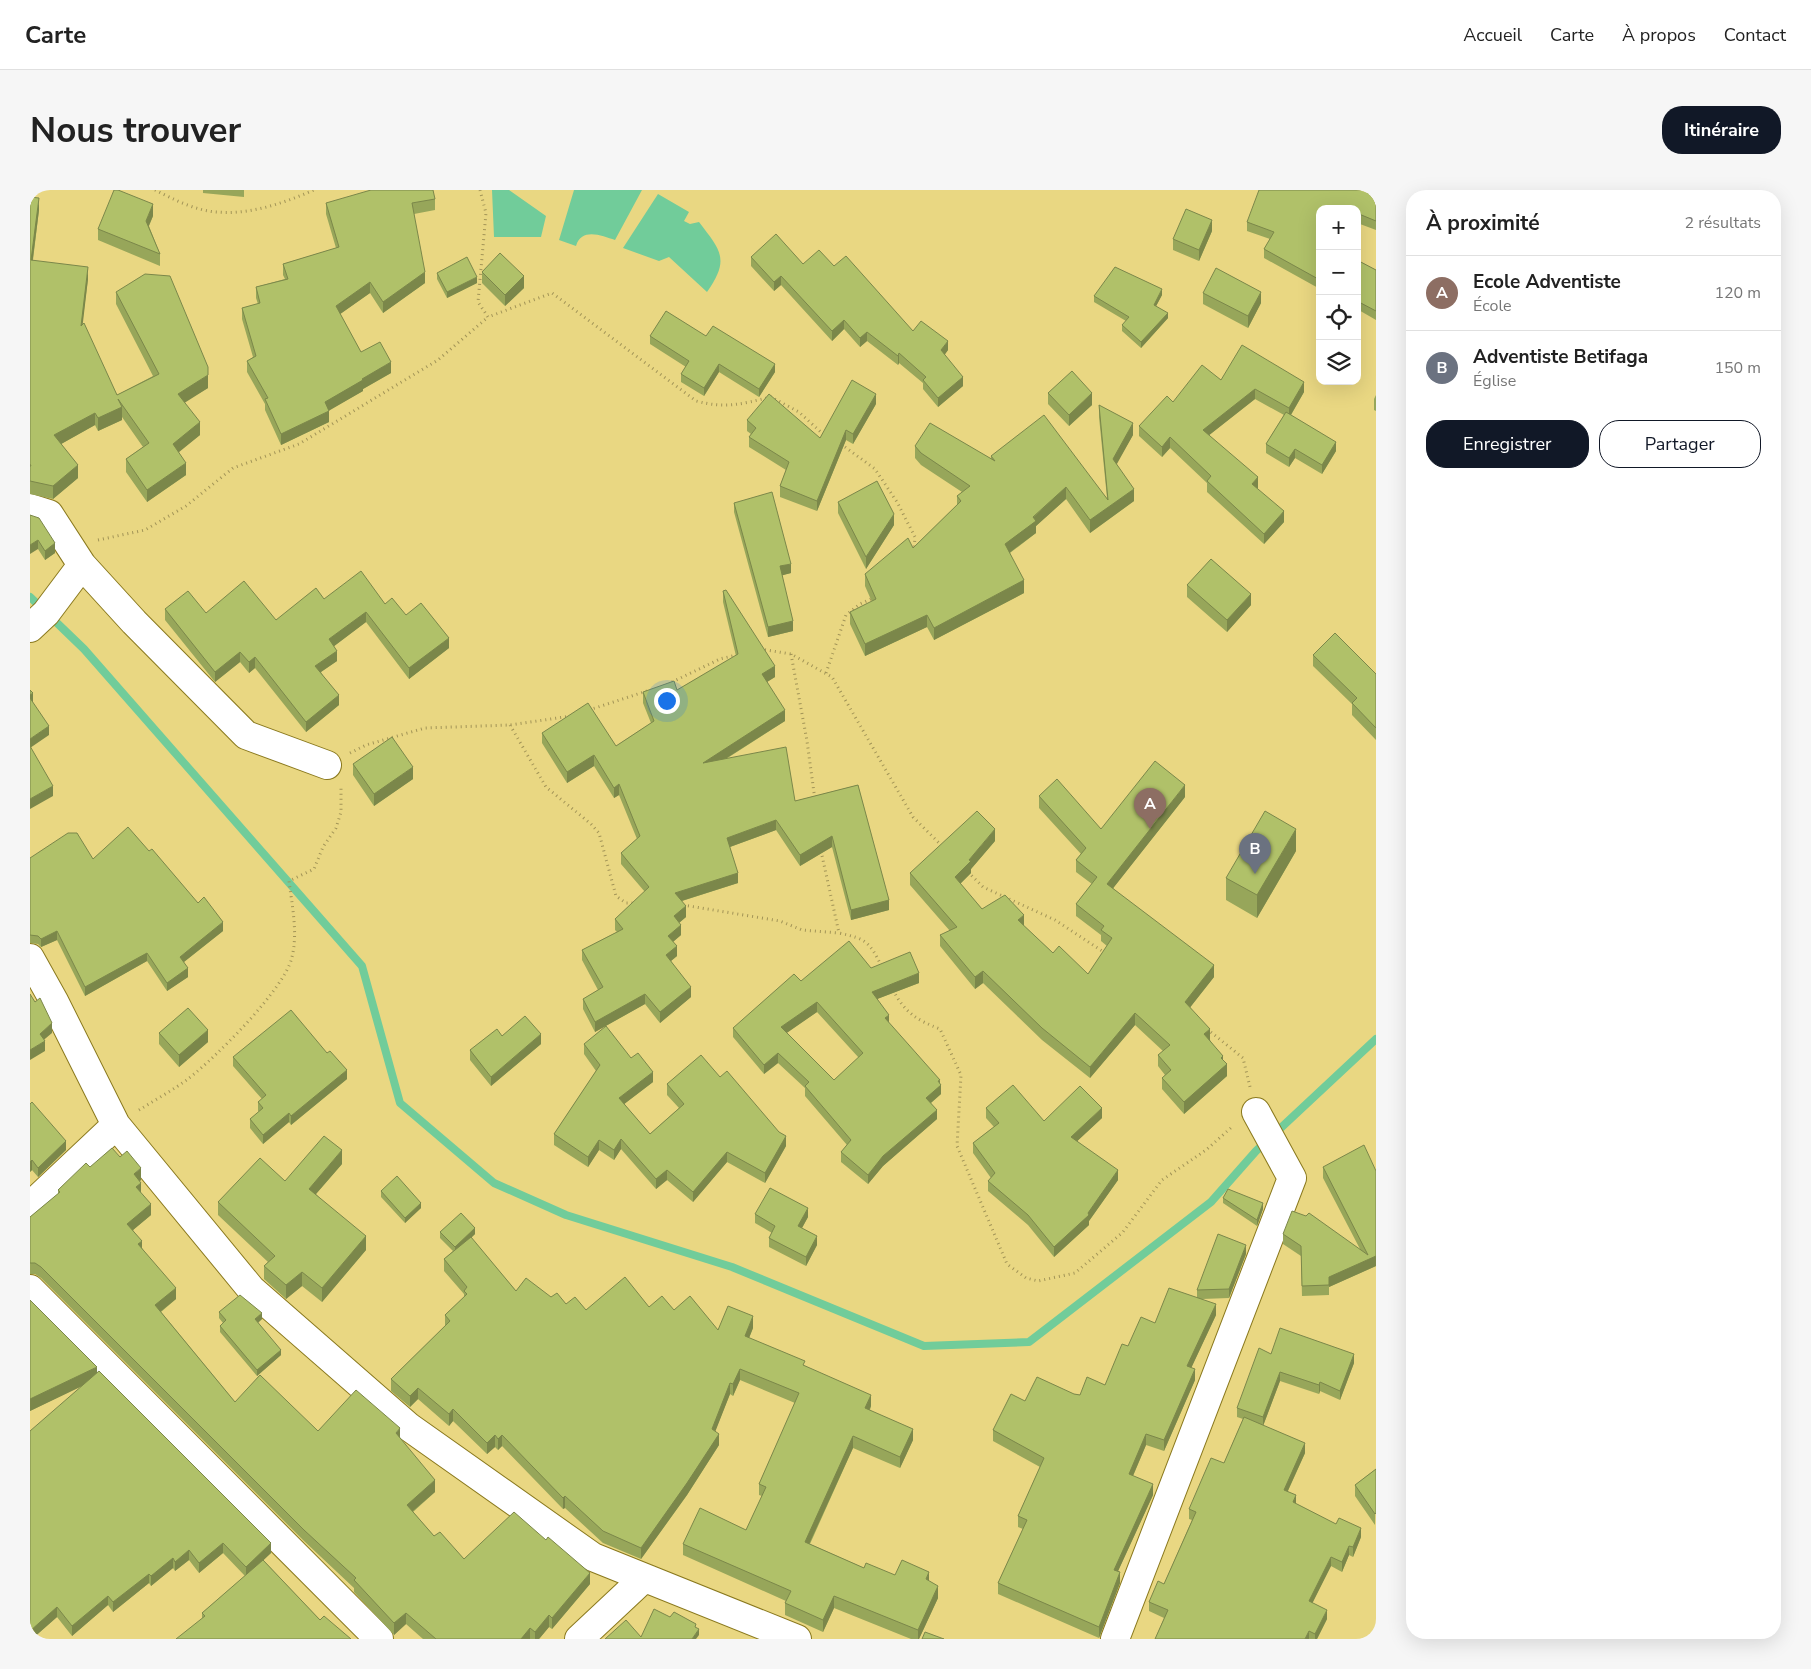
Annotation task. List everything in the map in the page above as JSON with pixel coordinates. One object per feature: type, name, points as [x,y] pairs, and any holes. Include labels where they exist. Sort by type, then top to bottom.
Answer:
[{"type":"street","points":[[30,508],[49,514],[82,565],[134,622],[246,735],[328,765]]},
{"type":"street","points":[[38,621],[82,565]]},
{"type":"street","points":[[30,958],[54,1001],[116,1125],[251,1289],[409,1427],[594,1557],[796,1639]]},
{"type":"street","points":[[1115,1639],[1292,1178],[1256,1112]]},
{"type":"street","points":[[30,1206],[116,1125]]},
{"type":"street","points":[[30,1289],[380,1639]]},
{"type":"street","points":[[579,1639],[643,1578]]},
{"type":"path","points":[[155,190],[176,200],[216,212],[244,211],[286,202],[314,190]]},
{"type":"path","points":[[480,190],[486,213],[478,302],[488,317]]},
{"type":"path","points":[[82,565],[89,542],[145,530],[186,506],[233,468],[299,444],[438,360],[488,317],[552,294],[696,401],[718,406],[740,404],[771,397],[799,412],[828,437]]},
{"type":"path","points":[[835,441],[876,469],[897,502],[915,537],[914,554]]},
{"type":"path","points":[[826,673],[846,615],[860,604],[876,597]]},
{"type":"path","points":[[754,651],[762,649],[792,654],[832,678],[913,817],[948,852]]},
{"type":"path","points":[[665,685],[683,679],[720,659],[745,653]]},
{"type":"path","points":[[792,654],[807,741],[816,809]]},
{"type":"path","points":[[583,712],[656,688]]},
{"type":"path","points":[[328,765],[366,745],[426,728],[510,725],[574,715]]},
{"type":"path","points":[[510,725],[546,787],[592,824],[599,833],[616,896],[626,903],[645,902]]},
{"type":"path","points":[[116,1125],[187,1079],[205,1064],[252,1016],[281,981],[292,958],[295,934],[289,881],[314,869],[323,847],[336,828],[341,812],[340,770],[328,765]]},
{"type":"path","points":[[821,847],[839,933]]},
{"type":"path","points":[[962,866],[983,887],[1055,920],[1113,958]]},
{"type":"path","points":[[679,904],[780,921],[802,930],[839,933],[862,938],[872,946],[884,971]]},
{"type":"path","points":[[892,987],[900,1003],[916,1020],[940,1029],[960,1075],[956,1146],[1008,1264],[1026,1278],[1038,1281],[1075,1273],[1123,1232],[1162,1180],[1206,1150],[1239,1120],[1256,1112],[1243,1058],[1200,1024]]},
{"type":"shaded area","points":[[492,190],[509,190],[546,216],[541,237],[494,237]]},
{"type":"shaded area","points":[[574,190],[642,190],[615,240],[593,234],[583,236],[576,246],[559,240]]},
{"type":"shaded area","points":[[658,194],[689,212],[684,221],[690,224],[699,222],[717,248],[720,256],[719,271],[707,292],[669,257],[659,261],[623,248]]},
{"type":"building","points":[[114,190],[153,204],[146,221],[160,254],[98,229]]},
{"type":"building","points":[[371,190],[433,190],[435,199],[412,203],[425,272],[383,302],[370,282],[336,306],[361,352],[380,342],[391,362],[325,402],[329,411],[281,434],[265,399],[268,398],[247,361],[256,356],[242,308],[260,303],[256,287],[288,279],[283,264],[339,247],[326,203]]},
{"type":"building","points":[[1259,190],[1376,190],[1376,221],[1361,215],[1361,205],[1316,205],[1316,278],[1264,249],[1274,232],[1247,222]]},
{"type":"building","points":[[30,197],[39,198],[31,260],[88,267],[81,326],[84,323],[117,395],[159,374],[116,292],[145,274],[170,276],[208,367],[208,375],[178,394],[200,422],[173,444],[186,463],[147,490],[126,459],[149,443],[118,399],[122,407],[98,418],[95,413],[54,435],[78,465],[53,486],[30,481]]},
{"type":"building","points":[[1186,209],[1212,220],[1199,250],[1173,239]]},
{"type":"building","points":[[776,234],[803,264],[819,250],[834,266],[846,256],[913,331],[921,321],[948,341],[941,350],[963,377],[938,398],[923,380],[926,377],[899,353],[898,356],[867,332],[860,338],[844,320],[832,331],[781,276],[774,282],[751,257]]},
{"type":"building","points":[[500,253],[524,276],[505,295],[482,272]]},
{"type":"building","points":[[467,257],[477,277],[447,292],[437,273]]},
{"type":"building","points":[[1361,262],[1376,270],[1376,311],[1361,303]]},
{"type":"building","points":[[1115,267],[1162,289],[1154,305],[1168,313],[1141,342],[1122,325],[1129,317],[1094,296]]},
{"type":"building","points":[[1216,268],[1261,292],[1248,316],[1203,293]]},
{"type":"building","points":[[666,311],[706,336],[713,326],[775,364],[759,389],[719,364],[704,388],[681,374],[689,361],[650,336]]},
{"type":"building","points":[[1242,345],[1304,382],[1289,408],[1255,389],[1203,430],[1258,477],[1252,484],[1284,511],[1264,534],[1207,481],[1211,476],[1170,437],[1162,447],[1139,426],[1167,396],[1173,402],[1202,365],[1221,380]]},
{"type":"building","points":[[1072,371],[1092,393],[1069,415],[1048,393]]},
{"type":"building","points":[[852,380],[876,394],[853,434],[846,430],[817,501],[780,486],[789,462],[749,437],[756,428],[747,420],[769,394],[820,438]]},
{"type":"building","points":[[1099,405],[1133,423],[1113,459],[1134,489],[1090,520],[1066,487],[1033,517],[1036,521],[1005,544],[1024,580],[934,628],[927,615],[865,644],[850,612],[876,599],[865,574],[908,538],[913,548],[961,501],[957,496],[970,486],[921,453],[915,446],[930,423],[995,461],[991,456],[1044,415],[1108,500]]},
{"type":"building","points":[[1286,412],[1336,442],[1322,465],[1295,449],[1289,458],[1266,444]]},
{"type":"building","points":[[877,481],[894,514],[866,557],[838,502]]},
{"type":"building","points":[[772,492],[791,564],[780,566],[793,621],[768,627],[734,503]]},
{"type":"building","points":[[30,515],[39,518],[55,543],[45,551],[38,540],[30,545]]},
{"type":"building","points":[[1211,559],[1251,594],[1227,620],[1187,585]]},
{"type":"building","points":[[361,571],[385,604],[392,598],[406,615],[421,603],[449,638],[409,668],[366,612],[329,639],[337,651],[315,666],[339,695],[306,722],[255,657],[249,662],[240,652],[215,672],[165,609],[188,591],[206,613],[244,581],[276,620],[316,588],[324,599]]},
{"type":"building","points":[[726,590],[775,666],[762,674],[785,710],[703,763],[786,747],[795,801],[858,785],[889,900],[851,910],[832,836],[800,855],[776,820],[727,838],[738,873],[675,893],[686,906],[674,916],[681,925],[668,936],[677,946],[666,955],[691,987],[660,1012],[645,994],[595,1022],[583,999],[603,987],[582,950],[623,929],[615,919],[649,887],[621,853],[640,836],[619,784],[614,788],[594,755],[567,772],[542,733],[588,703],[616,746],[654,721],[643,692],[674,681],[677,690],[738,654],[723,591]]},
{"type":"building","points":[[1335,633],[1376,674],[1376,728],[1352,703],[1357,698],[1313,655]]},
{"type":"building","points":[[30,698],[49,726],[30,739]]},
{"type":"building","points":[[392,737],[413,767],[374,794],[353,764]]},
{"type":"building","points":[[30,746],[53,786],[30,799]]},
{"type":"building","points":[[1155,761],[1185,785],[1107,884],[1214,965],[1185,1002],[1210,1029],[1204,1034],[1223,1056],[1221,1058],[1227,1064],[1184,1102],[1162,1078],[1171,1070],[1158,1055],[1170,1045],[1135,1013],[1090,1067],[1042,1028],[983,971],[975,977],[940,935],[957,927],[910,873],[977,811],[995,829],[969,860],[971,861],[955,877],[982,909],[1005,895],[1024,915],[1018,920],[1053,953],[1059,946],[1088,974],[1112,938],[1101,930],[1104,926],[1076,904],[1097,877],[1076,860],[1086,848],[1039,796],[1057,779],[1101,829]]},
{"type":"building","points":[[1265,811],[1296,829],[1257,895],[1226,878]]},
{"type":"building","points":[[128,827],[149,851],[152,849],[198,903],[204,897],[223,922],[180,957],[188,968],[167,983],[147,953],[85,987],[57,931],[41,939],[38,936],[30,935],[30,858],[68,833],[77,833],[93,859]]},
{"type":"building","points":[[849,941],[871,968],[910,952],[919,973],[872,992],[889,1015],[885,1018],[940,1080],[938,1081],[941,1085],[926,1098],[937,1110],[883,1156],[868,1175],[841,1152],[851,1140],[805,1086],[809,1082],[778,1053],[764,1065],[733,1028],[794,974],[801,981]],"holes":[[[817,1002],[863,1053],[834,1080],[781,1027]]]},
{"type":"building","points":[[30,994],[35,1002],[40,998],[52,1023],[40,1034],[45,1041],[30,1050]]},
{"type":"building","points":[[188,1008],[208,1030],[179,1055],[159,1033]]},
{"type":"building","points":[[291,1010],[327,1053],[330,1051],[347,1070],[291,1116],[289,1113],[263,1135],[250,1119],[263,1108],[258,1102],[266,1095],[233,1057]]},
{"type":"building","points":[[525,1016],[541,1034],[491,1077],[470,1050],[497,1029],[502,1036]]},
{"type":"building","points":[[606,1026],[631,1058],[638,1053],[653,1072],[619,1098],[650,1134],[684,1104],[667,1084],[701,1055],[720,1077],[727,1071],[779,1132],[786,1136],[765,1173],[727,1152],[693,1192],[667,1170],[656,1179],[621,1139],[614,1150],[599,1140],[588,1157],[554,1134],[600,1065],[584,1044]]},
{"type":"building","points":[[1013,1085],[1044,1121],[1080,1086],[1102,1108],[1071,1137],[1118,1170],[1088,1213],[1089,1215],[1054,1247],[1028,1215],[988,1181],[995,1173],[973,1143],[999,1123],[986,1108]]},
{"type":"building","points":[[32,1102],[66,1141],[38,1168],[32,1160],[30,1162],[30,1104]]},
{"type":"building","points":[[324,1136],[342,1150],[309,1189],[366,1236],[322,1288],[302,1272],[286,1285],[264,1266],[275,1256],[218,1202],[260,1158],[285,1181]]},
{"type":"building","points":[[1364,1145],[1376,1171],[1376,1256],[1329,1277],[1329,1285],[1302,1286],[1301,1246],[1283,1234],[1292,1211],[1306,1216],[1309,1213],[1368,1255],[1323,1167]]},
{"type":"building","points":[[112,1148],[120,1157],[127,1151],[141,1168],[134,1174],[141,1183],[136,1187],[151,1204],[127,1224],[142,1241],[138,1244],[176,1288],[155,1305],[235,1402],[260,1375],[318,1431],[356,1390],[400,1428],[396,1433],[435,1480],[407,1505],[434,1536],[440,1532],[464,1559],[514,1512],[546,1540],[548,1537],[590,1573],[552,1618],[549,1615],[535,1632],[530,1628],[521,1639],[436,1639],[406,1613],[394,1623],[354,1580],[356,1578],[304,1530],[41,1267],[35,1263],[30,1263],[30,1217],[60,1192],[58,1190],[86,1163],[90,1167]]},
{"type":"building","points":[[397,1176],[421,1203],[405,1218],[381,1191]]},
{"type":"building","points":[[770,1188],[808,1208],[798,1226],[817,1236],[806,1257],[769,1238],[775,1226],[755,1214]]},
{"type":"building","points":[[1228,1189],[1263,1203],[1257,1220],[1223,1198]]},
{"type":"building","points":[[461,1213],[475,1228],[455,1247],[440,1232]]},
{"type":"building","points":[[1218,1234],[1246,1245],[1229,1289],[1197,1290]]},
{"type":"building","points":[[471,1237],[516,1291],[526,1278],[551,1297],[557,1293],[566,1304],[575,1297],[586,1310],[625,1277],[649,1307],[662,1296],[674,1310],[690,1296],[718,1330],[728,1306],[753,1316],[745,1336],[805,1361],[803,1365],[871,1395],[865,1408],[913,1429],[900,1457],[853,1436],[805,1542],[864,1568],[866,1563],[895,1575],[902,1560],[929,1572],[926,1579],[938,1586],[918,1630],[834,1596],[823,1620],[785,1603],[791,1591],[683,1544],[700,1508],[746,1530],[766,1487],[759,1484],[799,1393],[740,1369],[733,1384],[730,1383],[712,1429],[719,1434],[641,1548],[603,1531],[565,1496],[563,1498],[502,1435],[498,1439],[495,1435],[487,1443],[453,1409],[449,1414],[418,1388],[410,1396],[391,1379],[450,1321],[445,1315],[467,1294],[464,1291],[467,1287],[444,1259]]},
{"type":"building","points":[[1169,1288],[1216,1304],[1187,1366],[1195,1369],[1164,1440],[1146,1434],[1129,1474],[1153,1484],[1114,1570],[1120,1572],[1099,1627],[998,1583],[1027,1520],[1018,1516],[1044,1458],[993,1430],[1011,1394],[1025,1401],[1037,1377],[1080,1395],[1087,1377],[1105,1385],[1122,1344],[1128,1346],[1141,1317],[1155,1323]]},
{"type":"building","points":[[240,1295],[262,1313],[255,1319],[281,1350],[257,1370],[220,1326],[226,1320],[219,1312]]},
{"type":"building","points":[[30,1300],[97,1367],[30,1399]]},
{"type":"building","points":[[1280,1328],[1354,1354],[1340,1391],[1320,1382],[1319,1385],[1280,1372],[1263,1417],[1237,1408],[1259,1348],[1271,1354]]},
{"type":"building","points":[[99,1371],[271,1543],[246,1567],[223,1543],[199,1563],[189,1550],[175,1562],[173,1558],[151,1576],[149,1574],[113,1602],[108,1596],[72,1626],[57,1607],[30,1631],[30,1431]]},
{"type":"building","points":[[1244,1417],[1305,1443],[1284,1490],[1296,1495],[1293,1502],[1336,1524],[1339,1518],[1361,1528],[1353,1547],[1349,1546],[1342,1562],[1331,1557],[1309,1601],[1327,1610],[1315,1634],[1309,1631],[1305,1639],[1155,1639],[1168,1610],[1149,1602],[1158,1581],[1164,1584],[1196,1512],[1189,1509],[1211,1458],[1224,1463]]},
{"type":"building","points":[[1376,1469],[1376,1513],[1375,1514],[1355,1485]]},
{"type":"building","points":[[263,1560],[320,1620],[324,1616],[351,1639],[176,1639],[205,1616],[202,1613]]},
{"type":"building","points":[[654,1609],[670,1617],[674,1612],[696,1624],[695,1627],[699,1629],[692,1639],[605,1639],[626,1620],[641,1637]]},
{"type":"building","points":[[925,1632],[944,1639],[922,1639]]},
{"type":"waterway","points":[[30,597],[84,649],[362,966],[400,1103],[494,1183],[566,1215],[732,1267],[924,1346],[1029,1342],[1211,1202],[1256,1151],[1376,1039]]},
{"type":"place","name":"Ecole Adventiste","points":[[1150,829]]},
{"type":"place","name":"Adventiste Betifaga","points":[[1255,874]]}]
